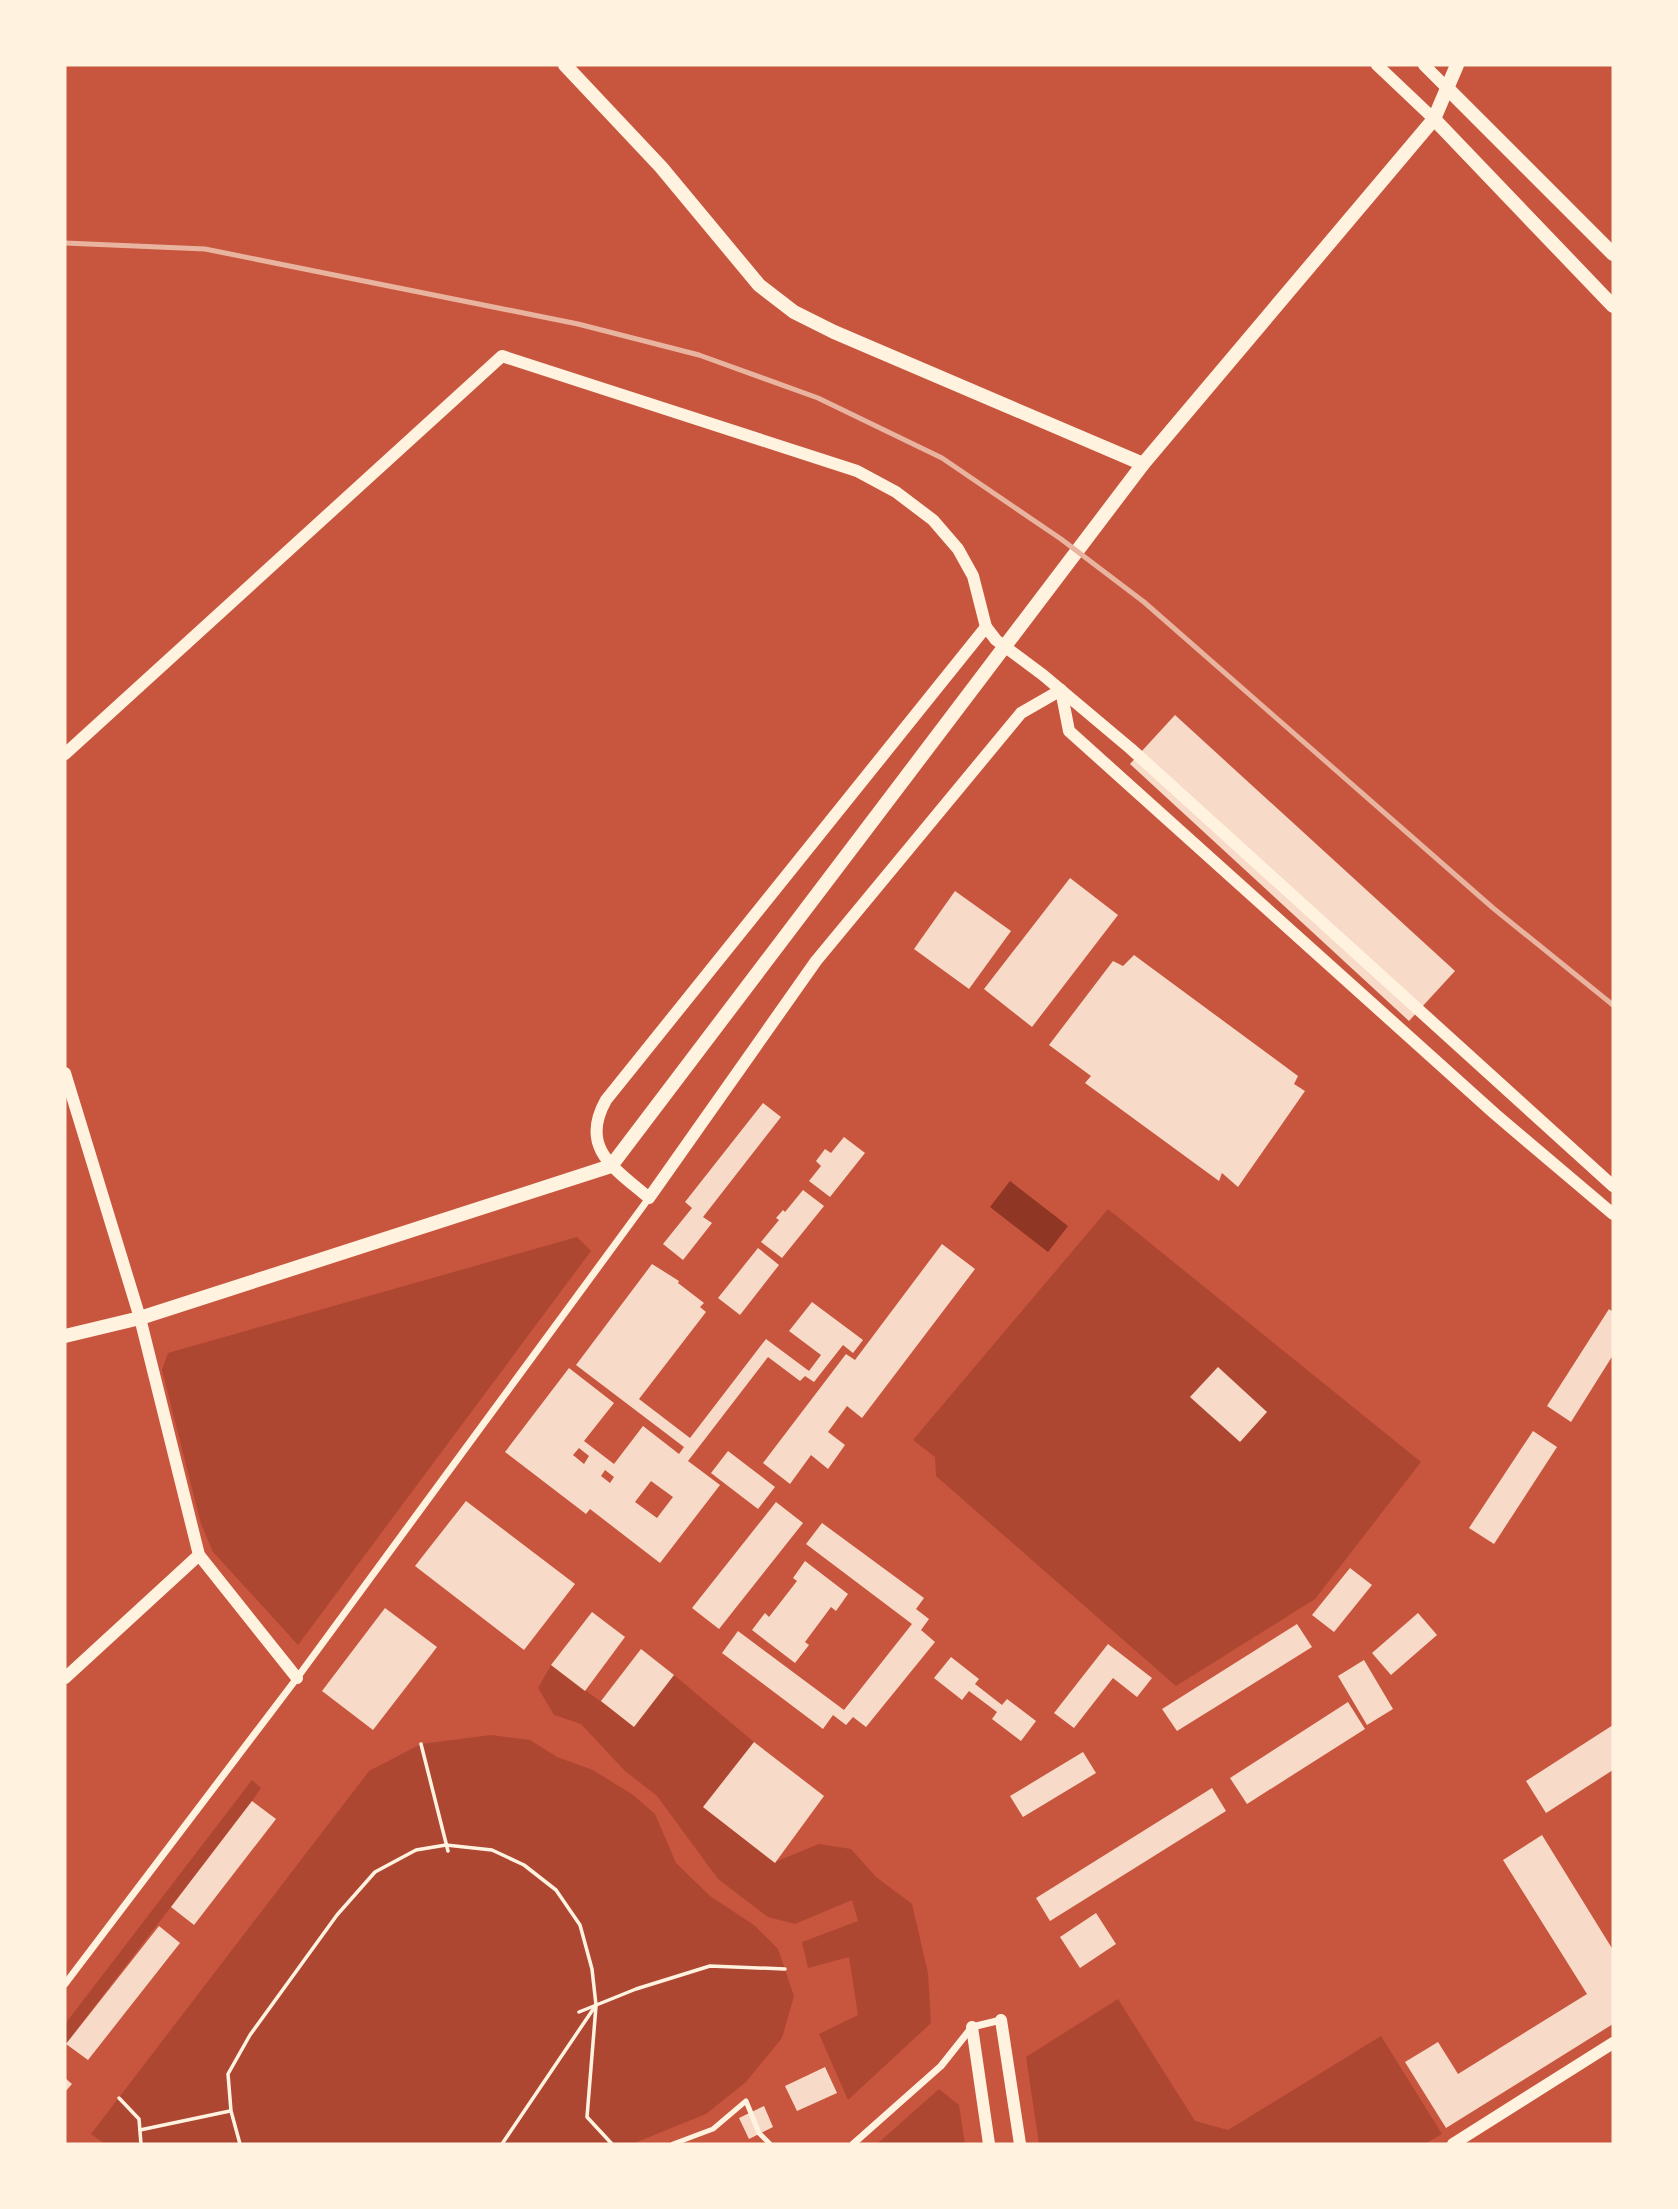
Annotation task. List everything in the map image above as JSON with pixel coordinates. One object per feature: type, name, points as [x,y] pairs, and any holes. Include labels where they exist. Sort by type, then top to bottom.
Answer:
[{"type":"main road","points":[[565,65],[660,167],[759,285],[794,312],[834,332],[1143,464]]},
{"type":"main road","points":[[65,1336],[140,1318],[611,1166],[1143,464],[1434,120],[1457,65]]},
{"type":"main road","points":[[1447,89],[1613,254]]},
{"type":"main road","points":[[1434,120],[1613,306]]},
{"type":"street","points":[[1377,65],[1434,120]]},
{"type":"street","points":[[1424,65],[1447,89]]},
{"type":"street","points":[[65,754],[502,356],[857,471],[896,492],[933,520],[958,549],[974,576],[986,627],[996,640],[1043,675],[1131,749],[1613,1186]]},
{"type":"street","points":[[649,1198],[611,1166],[594,1138],[597,1117],[606,1100],[986,627]]},
{"type":"street","points":[[65,1984],[297,1678],[649,1198],[816,961],[1021,713],[1061,690]]},
{"type":"street","points":[[1061,690],[1069,731],[1495,1114],[1613,1214]]},
{"type":"street","points":[[65,1073],[140,1318],[199,1555],[297,1678]]},
{"type":"street","points":[[65,1678],[199,1555]]},
{"type":"street","points":[[853,2144],[941,2066],[972,2027],[1001,2020],[1020,2144]]},
{"type":"street","points":[[972,2027],[989,2144]]},
{"type":"street","points":[[1453,2144],[1613,2043]]},
{"type":"lane","points":[[673,2144],[713,2129],[746,2101],[760,2133],[770,2144]]},
{"type":"path","points":[[421,1744],[448,1851]]},
{"type":"path","points":[[240,2144],[231,2111],[228,2074],[250,2035],[337,1915],[375,1872],[416,1850],[446,1845],[492,1850],[524,1865],[556,1890],[580,1925],[592,1969],[596,2005],[587,2117],[612,2144]]},
{"type":"path","points":[[579,2012],[710,1966],[785,1969]]},
{"type":"path","points":[[502,2144],[596,2005]]},
{"type":"path","points":[[119,2098],[139,2119],[141,2144]]},
{"type":"path","points":[[139,2130],[231,2111]]},
{"type":"shaded area","points":[[1010,1181],[1068,1226],[1048,1252],[990,1207]]},
{"type":"shaded area","points":[[1108,1209],[1421,1462],[1315,1599],[1176,1686],[936,1476],[935,1457],[913,1440]]},
{"type":"shaded area","points":[[577,1237],[591,1251],[298,1645],[213,1552],[201,1524],[162,1370],[168,1353]]},
{"type":"shaded area","points":[[551,1665],[634,1726],[674,1675],[754,1742],[704,1808],[775,1862],[819,1844],[851,1849],[876,1877],[912,1904],[928,1973],[931,2023],[848,2100],[819,2034],[858,2015],[849,1957],[808,1968],[802,1942],[858,1921],[852,1900],[795,1924],[768,1917],[718,1879],[657,1796],[625,1771],[581,1724],[554,1715],[538,1688]]},
{"type":"shaded area","points":[[491,1735],[530,1740],[557,1757],[593,1770],[633,1795],[655,1814],[676,1863],[710,1896],[754,1925],[778,1949],[794,1996],[782,2038],[746,2082],[706,2114],[632,2144],[105,2144],[91,2134],[369,1771],[421,1744]]},
{"type":"shaded area","points":[[252,1780],[261,1788],[252,1801],[65,2045],[65,2024]]},
{"type":"shaded area","points":[[1118,1999],[1195,2121],[1228,2130],[1381,2036],[1442,2134],[1425,2144],[1039,2144],[1026,2057]]},
{"type":"shaded area","points":[[939,2089],[959,2105],[965,2144],[877,2144]]},
{"type":"building","points":[[1175,715],[1455,971],[1409,1021],[1130,764]]},
{"type":"building","points":[[1070,878],[1118,915],[1032,1027],[984,989]]},
{"type":"building","points":[[955,891],[1011,931],[969,989],[914,949]]},
{"type":"building","points":[[1134,955],[1298,1076],[1294,1084],[1305,1091],[1238,1187],[1222,1173],[1219,1181],[1085,1083],[1091,1076],[1049,1045],[1113,961],[1123,966]]},
{"type":"building","points":[[763,1103],[781,1117],[703,1217],[712,1223],[683,1260],[663,1244],[692,1208],[685,1202]]},
{"type":"building","points":[[844,1137],[865,1153],[830,1197],[809,1181],[821,1166],[816,1161],[825,1149],[831,1153]]},
{"type":"building","points":[[803,1190],[824,1206],[782,1258],[761,1242],[779,1220],[776,1218],[783,1210],[785,1212]]},
{"type":"building","points":[[942,1244],[975,1269],[862,1418],[847,1406],[828,1432],[845,1445],[828,1469],[811,1455],[790,1484],[763,1463],[846,1354],[855,1360]]},
{"type":"building","points":[[758,1248],[779,1265],[740,1315],[718,1298]]},
{"type":"building","points":[[652,1264],[679,1281],[678,1283],[704,1303],[700,1307],[706,1312],[639,1399],[690,1438],[766,1339],[809,1371],[821,1355],[789,1331],[812,1302],[863,1340],[853,1353],[843,1345],[814,1382],[805,1376],[800,1381],[768,1357],[688,1461],[720,1485],[660,1563],[590,1509],[586,1514],[505,1452],[569,1368],[614,1403],[584,1441],[614,1464],[643,1426],[679,1454],[684,1447],[576,1365]],"holes":[[[579,1448],[589,1456],[584,1464],[573,1455]],[[605,1470],[614,1477],[610,1483],[601,1476]],[[651,1481],[673,1497],[657,1518],[635,1502]]]},
{"type":"building","points":[[1609,1309],[1613,1312],[1613,1355],[1571,1422],[1547,1406]]},
{"type":"building","points":[[1218,1367],[1267,1412],[1240,1442],[1190,1397]]},
{"type":"building","points":[[1533,1431],[1557,1447],[1494,1544],[1469,1528]]},
{"type":"building","points":[[728,1451],[775,1487],[758,1509],[711,1473]]},
{"type":"building","points":[[466,1501],[575,1584],[524,1650],[415,1566]]},
{"type":"building","points":[[776,1502],[803,1523],[719,1629],[692,1608]]},
{"type":"building","points":[[822,1523],[924,1598],[916,1609],[929,1619],[921,1630],[935,1642],[866,1727],[853,1717],[846,1725],[833,1715],[823,1729],[722,1653],[738,1631],[844,1710],[912,1624],[806,1544]]},
{"type":"building","points":[[805,1561],[848,1594],[836,1611],[831,1607],[805,1642],[809,1645],[795,1663],[752,1630],[765,1613],[769,1617],[797,1581],[793,1578]]},
{"type":"building","points":[[1350,1568],[1372,1585],[1334,1632],[1312,1615]]},
{"type":"building","points":[[385,1608],[437,1647],[373,1730],[322,1691]]},
{"type":"building","points":[[592,1612],[625,1637],[585,1691],[551,1665]]},
{"type":"building","points":[[1418,1613],[1437,1635],[1391,1675],[1372,1653]]},
{"type":"building","points":[[1297,1624],[1312,1647],[1177,1731],[1162,1709]]},
{"type":"building","points":[[1108,1644],[1152,1678],[1137,1697],[1113,1678],[1074,1728],[1054,1713]]},
{"type":"building","points":[[641,1649],[674,1675],[634,1727],[601,1701]]},
{"type":"building","points":[[951,1657],[979,1679],[975,1684],[1002,1705],[1007,1699],[1036,1721],[1021,1741],[992,1719],[997,1712],[969,1691],[962,1700],[934,1678]]},
{"type":"building","points":[[1364,1660],[1393,1709],[1367,1725],[1338,1676]]},
{"type":"building","points":[[1348,1702],[1365,1729],[1247,1804],[1230,1778]]},
{"type":"building","points":[[1613,1725],[1613,1770],[1546,1813],[1526,1781]]},
{"type":"building","points":[[754,1742],[824,1796],[775,1863],[703,1807]]},
{"type":"building","points":[[1083,1752],[1096,1773],[1023,1817],[1010,1796]]},
{"type":"building","points":[[1212,1788],[1226,1811],[1050,1921],[1036,1898]]},
{"type":"building","points":[[252,1801],[276,1819],[194,1925],[171,1907]]},
{"type":"building","points":[[1542,1835],[1613,1950],[1613,2024],[1446,2128],[1405,2062],[1438,2042],[1458,2074],[1587,1994],[1503,1860]]},
{"type":"building","points":[[1096,1913],[1116,1944],[1080,1968],[1060,1937]]},
{"type":"building","points":[[159,1926],[180,1943],[88,2060],[66,2044]]},
{"type":"building","points":[[825,2067],[837,2093],[797,2111],[785,2086]]},
{"type":"building","points":[[65,2078],[72,2084],[65,2092]]},
{"type":"building","points":[[764,2106],[773,2127],[749,2139],[739,2118]]},
{"type":"railway","points":[[65,243],[205,249],[578,324],[699,355],[818,398],[942,458],[1061,539],[1144,602],[1493,908],[1613,1005]]}]
